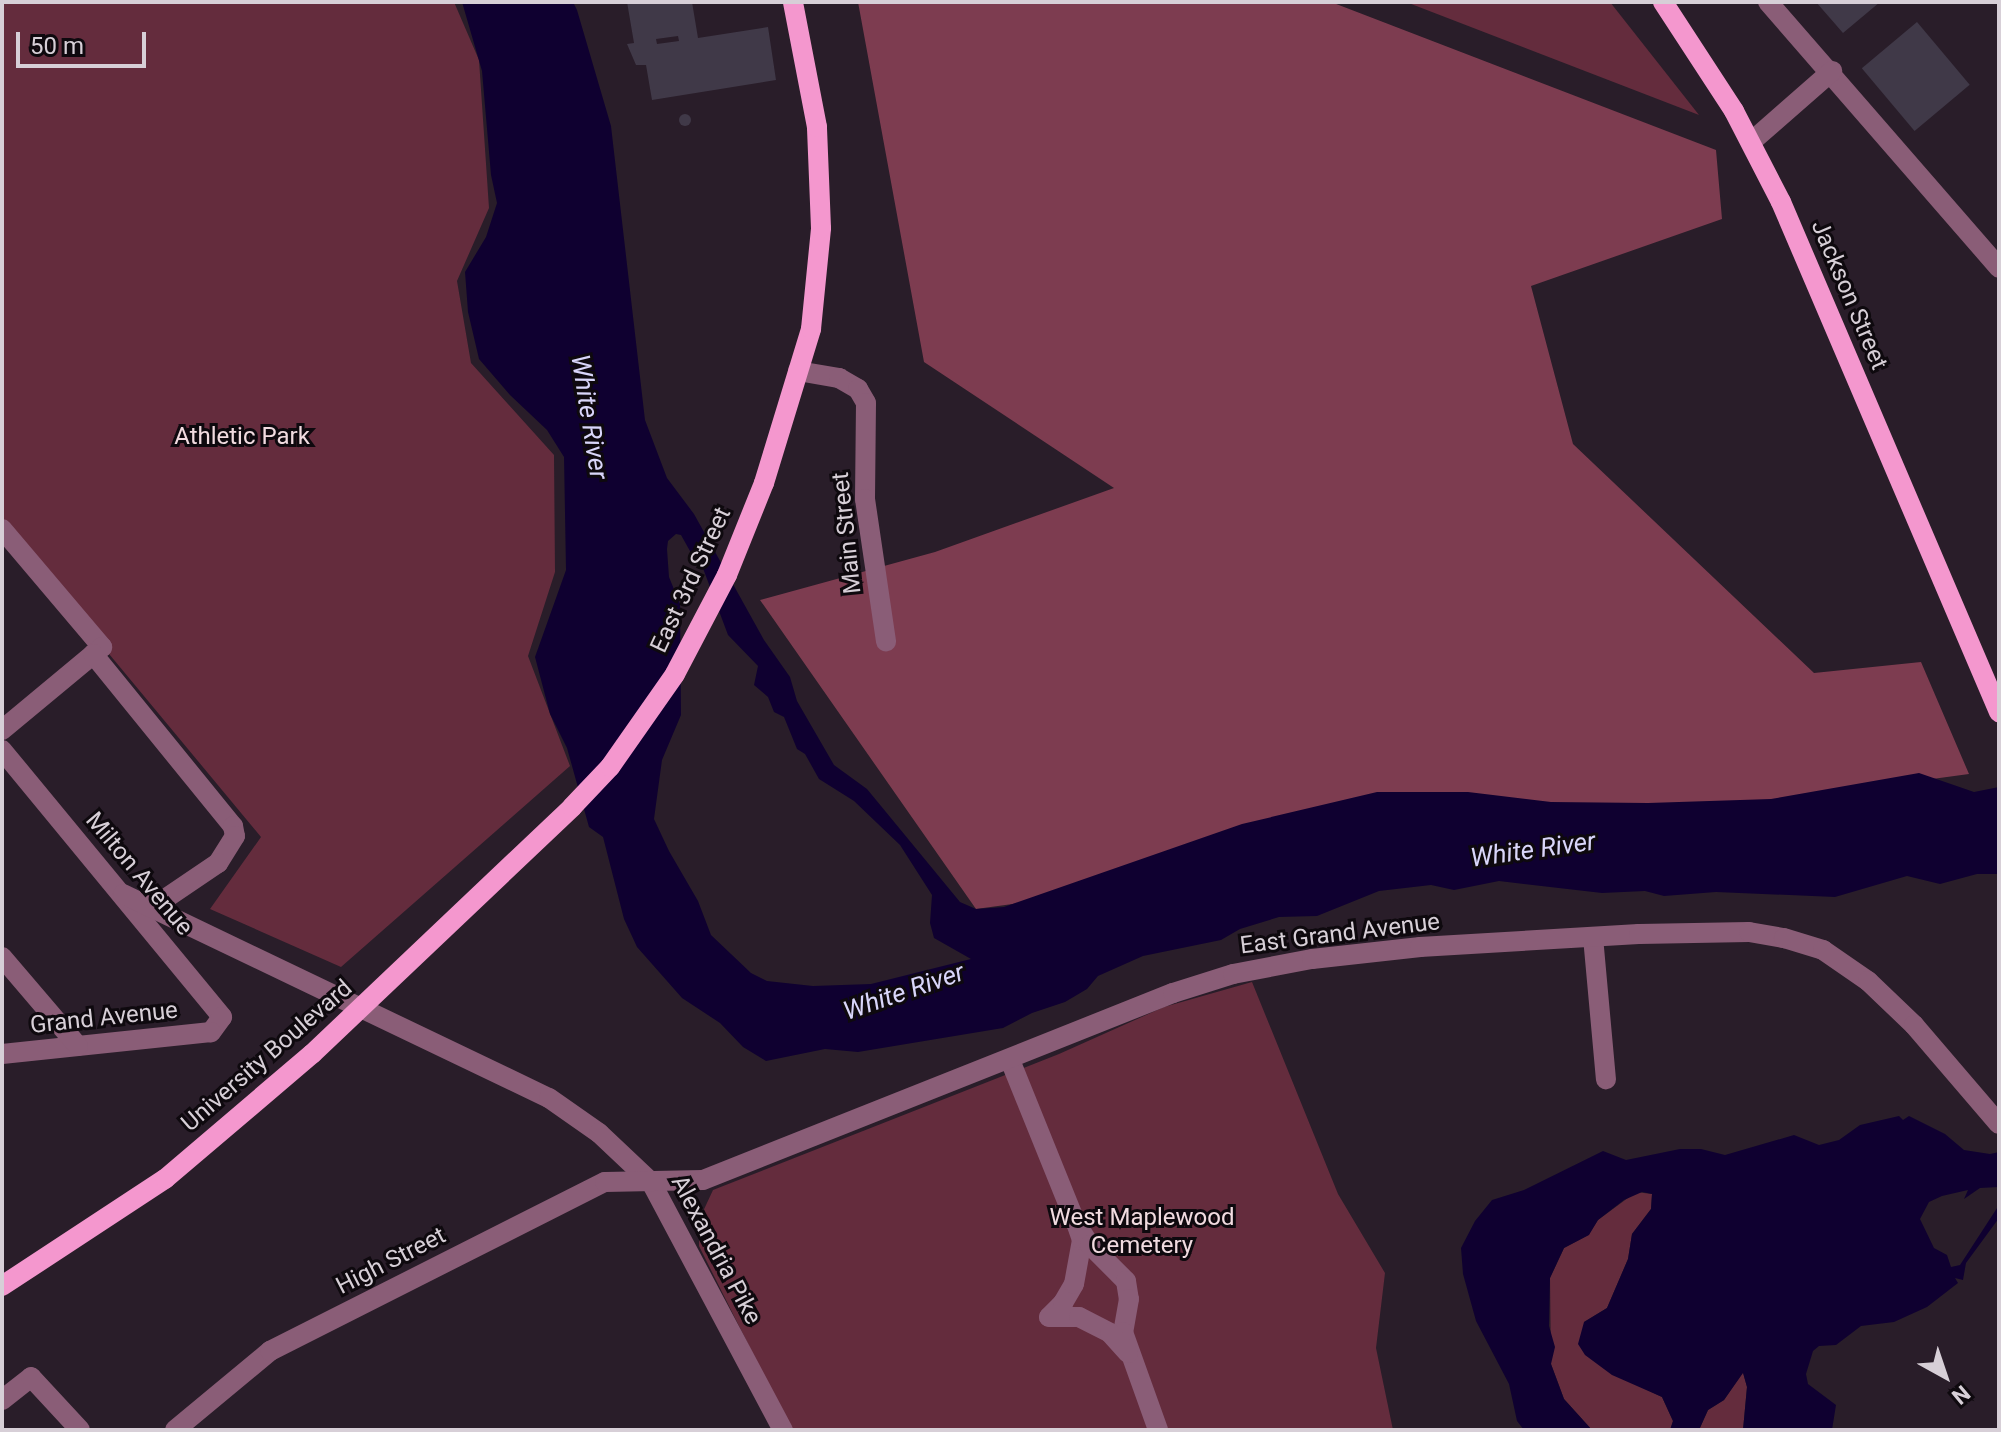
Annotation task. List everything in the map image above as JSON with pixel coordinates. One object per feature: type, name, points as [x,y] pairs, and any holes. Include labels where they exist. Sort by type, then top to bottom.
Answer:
[{"type":"main road","name":"East 3rd Street","points":[[543,835],[610,767],[675,674],[727,575],[764,483],[798,371],[815,309],[821,228],[817,127],[793,2]]},
{"type":"main road","name":"Jackson Street","points":[[1663,2],[1751,142],[1781,202],[1999,712]]},
{"type":"main road","name":"University Boulevard","points":[[2,1286],[165,1179],[361,1009],[543,835]]},
{"type":"street","points":[[1768,2],[1832,71],[1999,268]]},
{"type":"street","points":[[1751,142],[1832,71]]},
{"type":"street","name":"Main Street","points":[[798,371],[839,378],[858,389],[866,403],[865,499],[886,641]]},
{"type":"street","points":[[2,529],[233,826],[235,836],[218,863],[150,909]]},
{"type":"street","points":[[2,730],[97,651]]},
{"type":"street","name":"Milton Avenue","points":[[2,750],[222,1017],[211,1032]]},
{"type":"street","name":"Alexandria Pike","points":[[123,894],[549,1098],[599,1133],[651,1182],[783,1430]]},
{"type":"street","name":"East Grand Avenue","points":[[651,1182],[703,1180],[1173,993],[1233,974],[1312,959],[1420,947],[1593,937],[1749,932],[1823,950],[1868,981],[1914,1025],[1995,1119]]},
{"type":"street","points":[[1593,937],[1606,1079]]},
{"type":"street","points":[[2,957],[78,1046]]},
{"type":"street","name":"Grand Avenue","points":[[2,1054],[211,1032]]},
{"type":"street","points":[[1010,1060],[1082,1240],[1074,1284],[1063,1303],[1049,1317],[1079,1317],[1110,1333],[1129,1354]]},
{"type":"street","name":"High Street","points":[[175,1430],[270,1351],[605,1182],[651,1182]]},
{"type":"street","points":[[1076,1223],[1090,1245],[1126,1281],[1129,1299],[1123,1332],[1158,1430]]},
{"type":"street","points":[[2,1400],[31,1377],[80,1430]]},
{"type":"green space","name":"Athletic Park","points":[[2,2],[454,2],[479,60],[489,208],[457,281],[471,363],[554,455],[555,572],[528,656],[570,766],[341,967],[210,909],[261,837],[2,525]]},
{"type":"green space","points":[[1406,2],[1610,2],[1699,115]]},
{"type":"green space","name":"West Maplewood Cemetery","points":[[1252,982],[1338,1194],[1385,1273],[1376,1348],[1393,1430],[791,1430],[699,1246],[699,1220],[713,1190],[1059,1054],[1164,1007]]},
{"type":"green space","points":[[1636,1192],[1652,1194],[1651,1209],[1632,1234],[1628,1259],[1607,1308],[1584,1322],[1635,1384],[1662,1397],[1673,1421],[1670,1430],[1592,1430],[1564,1399],[1551,1364],[1550,1278],[1564,1248],[1588,1235],[1598,1220]]},
{"type":"green space","points":[[1743,1372],[1747,1387],[1743,1430],[1699,1430],[1708,1410],[1724,1400]]},
{"type":"shaded area","points":[[858,2],[1331,2],[1716,150],[1722,219],[1531,286],[1573,444],[1814,673],[1921,662],[1969,774],[976,909],[760,600],[935,552],[1114,488],[924,362]]},
{"type":"water","name":"White River","points":[[462,2],[573,2],[611,126],[645,420],[667,478],[694,514],[764,640],[790,677],[797,701],[834,765],[867,789],[960,902],[976,909],[1004,907],[1242,824],[1377,792],[1468,792],[1551,802],[1771,799],[1919,773],[1974,792],[1999,787],[1999,874],[1977,874],[1940,884],[1907,876],[1835,897],[1716,892],[1664,896],[1645,891],[1602,893],[1499,881],[1454,890],[1431,885],[1379,891],[1317,916],[1279,917],[1240,929],[1221,940],[1143,956],[1098,976],[1087,989],[1065,1002],[1032,1013],[1003,1028],[858,1052],[825,1049],[766,1061],[743,1047],[720,1023],[682,998],[637,947],[624,919],[603,837],[589,827],[567,748],[550,714],[535,657],[566,570],[564,457],[547,430],[510,395],[479,359],[468,312],[465,272],[486,237],[497,203],[491,175],[482,71]],"holes":[[[676,534],[681,535],[695,560],[701,563],[728,635],[758,666],[754,685],[768,697],[774,712],[784,717],[797,749],[805,754],[819,779],[854,801],[900,845],[932,895],[930,923],[934,938],[971,959],[871,984],[813,986],[767,981],[751,973],[711,935],[698,901],[654,819],[662,760],[681,715],[680,604],[669,577],[667,549],[668,541]]]},
{"type":"water","points":[[1899,1116],[1903,1120],[1909,1116],[1945,1134],[1964,1150],[1990,1154],[1999,1152],[1999,1187],[1980,1188],[1964,1199],[1968,1190],[1942,1196],[1929,1202],[1920,1219],[1934,1248],[1947,1255],[1951,1267],[1960,1265],[1999,1205],[1999,1218],[1966,1263],[1963,1280],[1955,1278],[1958,1283],[1927,1307],[1894,1322],[1861,1326],[1836,1345],[1819,1346],[1813,1351],[1806,1374],[1808,1384],[1836,1405],[1832,1430],[1743,1430],[1747,1387],[1743,1373],[1724,1400],[1708,1410],[1699,1430],[1670,1430],[1673,1421],[1662,1397],[1612,1375],[1585,1355],[1578,1344],[1584,1322],[1607,1308],[1628,1259],[1632,1234],[1651,1209],[1652,1194],[1642,1192],[1624,1200],[1598,1220],[1589,1235],[1564,1248],[1550,1278],[1549,1326],[1555,1347],[1551,1364],[1564,1399],[1592,1430],[1524,1430],[1517,1421],[1509,1384],[1476,1321],[1463,1274],[1461,1248],[1475,1221],[1492,1200],[1524,1190],[1603,1151],[1626,1160],[1680,1149],[1701,1149],[1725,1155],[1794,1135],[1819,1145],[1839,1140],[1860,1125]]},
{"type":"building","points":[[627,2],[692,2],[698,38],[768,27],[776,80],[652,100],[646,65],[636,65],[627,44],[634,43]],"holes":[[[678,36],[679,41],[657,44],[656,39]]]},
{"type":"building","points":[[1816,2],[1880,2],[1843,33]]},
{"type":"building","points":[[1917,22],[1970,85],[1915,131],[1862,68]]},
{"type":"building","points":[[685,114],[691,120],[685,126],[679,120]]}]
